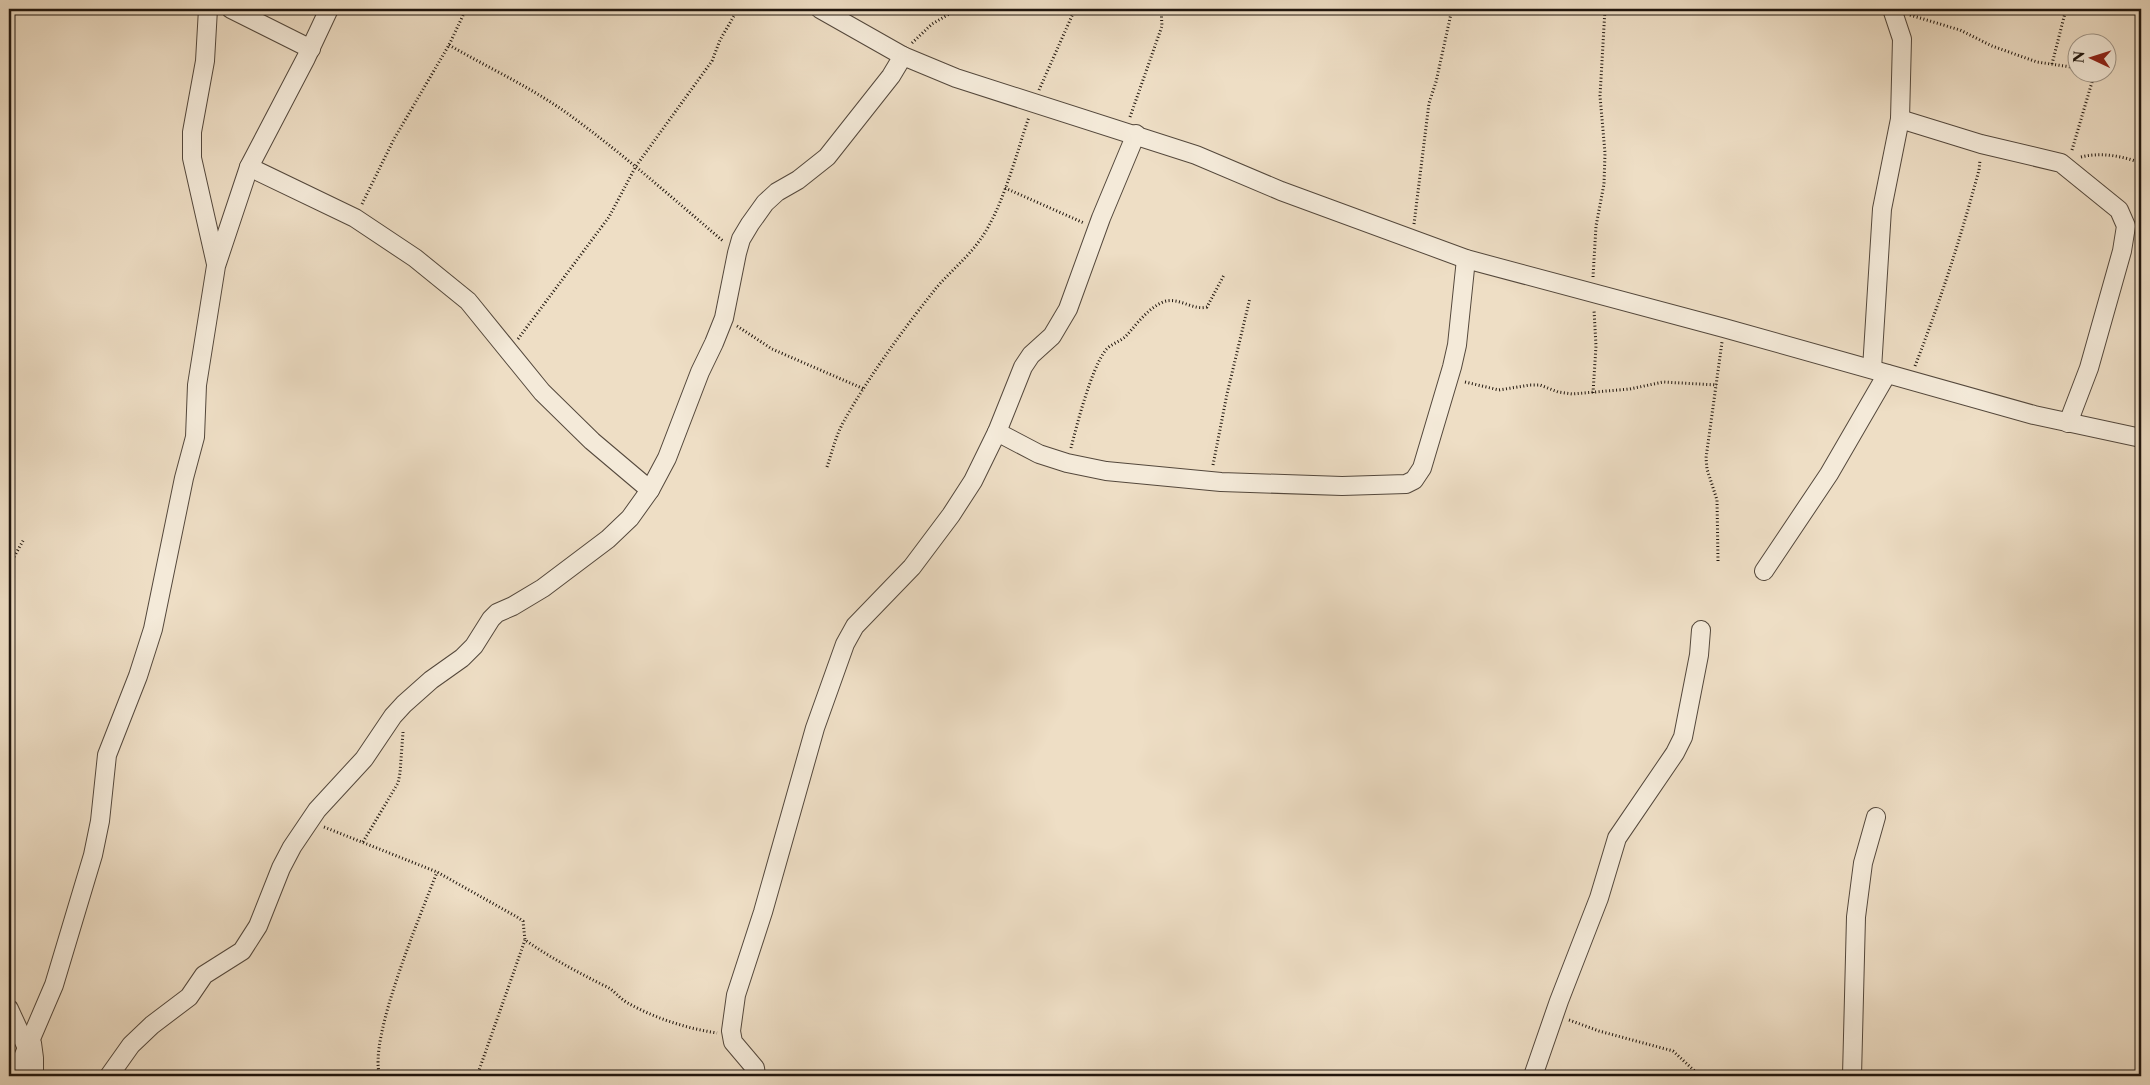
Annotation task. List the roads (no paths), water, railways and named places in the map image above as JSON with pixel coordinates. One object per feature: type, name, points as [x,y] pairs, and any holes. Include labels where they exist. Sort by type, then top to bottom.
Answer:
[{"type":"street","points":[[208,9],[205,61],[192,132],[192,158],[216,266]]},
{"type":"street","points":[[230,9],[311,49]]},
{"type":"street","points":[[14,1076],[54,985],[93,855],[100,821],[107,755],[153,629],[184,478],[195,437],[197,385],[216,266],[249,167],[311,49],[329,9]]},
{"type":"street","points":[[820,9],[903,56],[956,78],[1196,155],[1281,191],[1411,241],[1466,259],[2068,423],[2141,438]]},
{"type":"street","points":[[1764,571],[1829,474],[1880,371],[1882,210],[1900,119],[1902,39],[1892,10]]},
{"type":"street","points":[[108,1076],[131,1045],[152,1025],[189,997],[204,976],[242,951],[258,926],[284,861],[309,822],[317,810],[364,759],[393,716],[404,704],[431,680],[462,658],[474,646],[497,613],[543,588],[620,529],[650,490],[667,458],[724,318],[741,239],[765,203],[776,192],[798,180],[827,157],[886,84],[903,56]]},
{"type":"street","points":[[1900,119],[1981,144],[2065,162],[2119,210],[2126,226],[2122,251],[2089,368],[2068,423]]},
{"type":"street","points":[[756,1076],[754,1068],[736,1047],[732,1035],[736,995],[771,885],[815,728],[845,644],[855,626],[912,567],[951,515],[973,481],[1023,367],[1031,355],[1052,336],[1068,309],[1130,133]]},
{"type":"street","points":[[249,167],[355,218],[415,258],[468,300],[542,392],[592,441],[650,490]]},
{"type":"street","points":[[996,432],[1039,454],[1067,463],[1106,470],[1210,481],[1342,486],[1406,484],[1414,480],[1422,468],[1450,379],[1457,345],[1466,259]]},
{"type":"street","points":[[1533,1076],[1554,1014],[1599,898],[1617,838],[1684,737],[1699,655],[1701,630]]},
{"type":"street","points":[[1852,1076],[1856,917],[1863,862],[1876,817]]},
{"type":"street","points":[[9,1009],[34,1051],[34,1076]]}]
